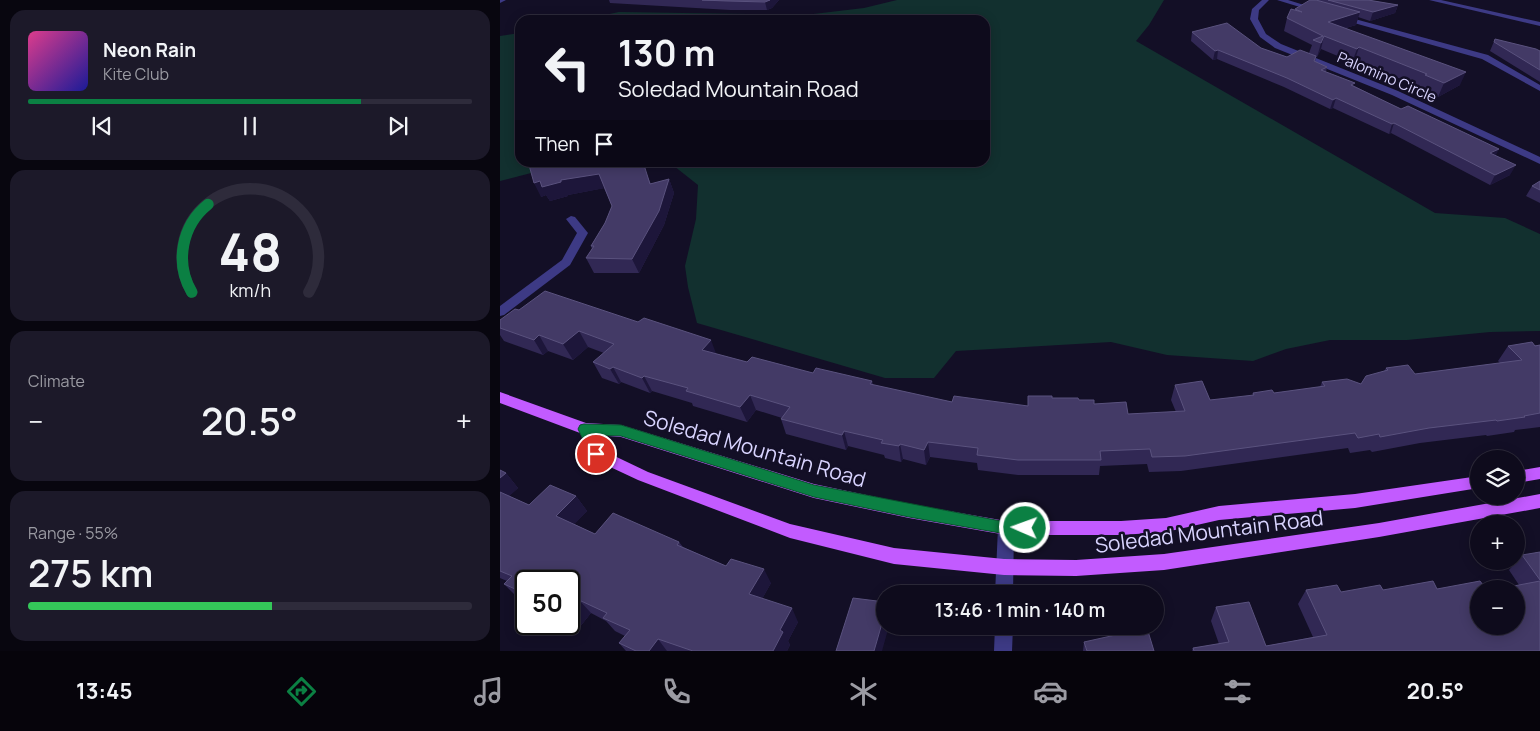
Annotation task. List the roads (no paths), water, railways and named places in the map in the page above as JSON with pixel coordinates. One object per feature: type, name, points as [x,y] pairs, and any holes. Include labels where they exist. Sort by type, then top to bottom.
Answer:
[{"type":"main road","name":"Soledad Mountain Road","points":[[500,396],[584,429],[621,431],[814,491],[909,511],[1006,528],[1121,528],[1166,525],[1219,513],[1355,501],[1470,483]]},
{"type":"main road","name":"Soledad Mountain Road","points":[[584,429],[596,454],[643,476],[790,531],[894,556],[1004,567],[1076,568],[1164,562],[1369,532],[1540,501]]},
{"type":"main road","points":[[1525,476],[1540,473]]},
{"type":"street","name":"Palomino Circle","points":[[1266,0],[1256,9],[1254,19],[1263,35],[1278,46],[1395,93],[1540,161]]},
{"type":"street","points":[[1280,0],[1326,13]]},
{"type":"street","points":[[1432,0],[1540,24]]},
{"type":"street","points":[[1336,15],[1485,57],[1540,88]]},
{"type":"street","points":[[500,312],[566,262],[584,233],[571,218]]},
{"type":"street","points":[[1004,585],[1006,528]]},
{"type":"street","points":[[1003,651],[1004,635]]}]
